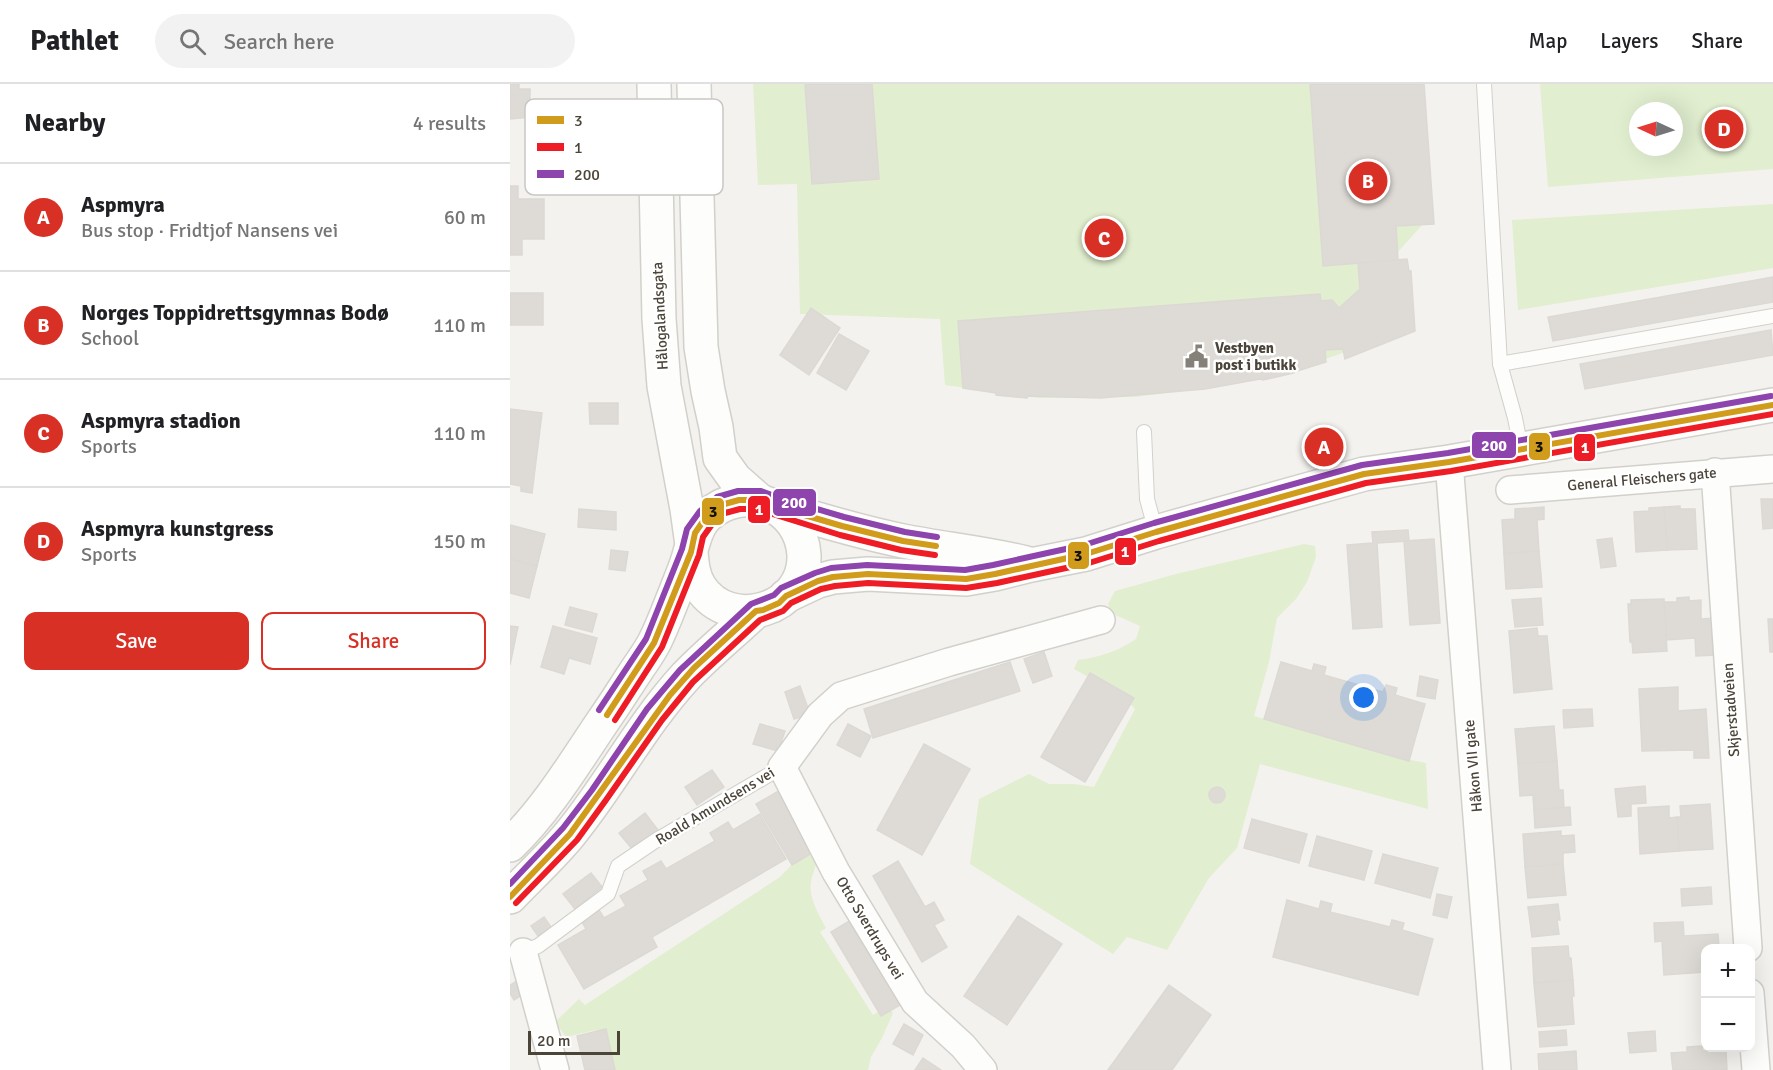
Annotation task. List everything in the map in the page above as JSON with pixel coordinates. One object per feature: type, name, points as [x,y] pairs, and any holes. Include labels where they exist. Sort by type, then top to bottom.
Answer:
[{"type":"street","name":"Hålogalandsgata","points":[[654,84],[654,99]]},
{"type":"street","name":"Hålogalandsgata","points":[[694,84],[694,99]]},
{"type":"street","name":"Hålogalandsgata","points":[[656,195],[659,319],[664,386],[687,509],[692,570],[699,586],[711,600],[727,609],[745,613],[763,610],[779,603],[792,590],[801,574],[804,557],[801,537],[792,520],[735,478],[720,458],[701,346],[697,195]]},
{"type":"street","points":[[786,596],[818,581],[833,577],[868,574],[966,579],[995,574],[1086,554],[1364,474],[1449,462],[1773,405]]},
{"type":"street","name":"Håkon VII gate","points":[[1449,462],[1497,1070]]},
{"type":"street","name":"General Fleischers gate","points":[[1510,490],[1773,469]]},
{"type":"street","name":"Skjerstadveien","points":[[1715,472],[1748,944]]},
{"type":"street","points":[[510,845],[550,799],[654,643],[691,549],[695,533],[706,517],[721,505],[740,500],[768,504],[903,541],[996,555],[1030,565]]},
{"type":"street","name":"Hålogalandsgata","points":[[510,897],[570,835],[631,746],[687,676],[756,611]]},
{"type":"street","name":"Roald Amundsens vei","points":[[782,767],[819,715],[841,696],[949,662],[1101,620]]},
{"type":"street","name":"Otto Sverdrups vei","points":[[782,767],[836,872],[915,1002],[963,1046],[983,1070]]},
{"type":"street","name":"Roald Amundsens vei","points":[[523,952],[555,1070]]},
{"type":"street","points":[[1750,998],[1756,1070]]},
{"type":"lane","points":[[1484,84],[1500,364],[1521,449]]},
{"type":"lane","points":[[1500,364],[1773,316]]},
{"type":"lane","points":[[1144,432],[1147,499],[1156,532]]},
{"type":"lane","name":"Roald Amundsens vei","points":[[523,952],[538,946],[608,894],[618,866],[782,767]]},
{"type":"green space","points":[[753,84],[1414,84],[1425,222],[1395,255],[1401,330],[1272,377],[1135,397],[1038,398],[945,385],[940,319],[800,314],[797,184],[758,185]]},
{"type":"green space","points":[[1540,84],[1773,84],[1773,169],[1548,187]]},
{"type":"green space","points":[[1773,204],[1773,268],[1518,310],[1512,220]]},
{"type":"green space","points":[[1304,544],[1315,546],[1316,557],[1307,582],[1296,599],[1277,618],[1269,662],[1254,716],[1395,757],[1426,763],[1428,809],[1260,764],[1237,848],[1209,878],[1167,950],[1127,937],[1113,954],[970,864],[979,799],[1029,774],[1049,784],[1094,787],[1135,709],[1124,697],[1074,669],[1078,660],[1109,653],[1136,639],[1140,626],[1111,613],[1108,604],[1115,591]]},
{"type":"green space","points":[[809,855],[817,859],[810,888],[815,906],[826,928],[820,932],[873,1015],[888,1006],[893,1013],[871,1057],[868,1070],[606,1070],[596,1030],[566,1037],[555,1022],[579,999],[585,1005],[780,877],[796,860]]},
{"type":"building","points":[[510,84],[519,84],[519,89],[530,89],[530,99],[525,99],[525,118],[510,119]]},
{"type":"building","points":[[805,84],[872,84],[879,179],[812,184]]},
{"type":"building","points":[[1310,84],[1424,84],[1434,224],[1396,226],[1398,260],[1323,266]]},
{"type":"building","points":[[510,186],[518,186],[518,199],[544,199],[544,239],[522,239],[522,255],[510,255]]},
{"type":"building","points":[[1407,259],[1409,271],[1411,271],[1415,331],[1345,359],[1343,349],[1325,350],[1326,362],[1263,380],[1205,389],[1101,398],[1028,396],[1027,398],[996,395],[996,393],[963,388],[958,321],[1320,294],[1321,301],[1332,300],[1339,308],[1360,289],[1358,263]]},
{"type":"building","points":[[1773,277],[1773,302],[1553,341],[1548,317]]},
{"type":"building","points":[[510,293],[543,293],[543,325],[510,325]]},
{"type":"building","points":[[811,308],[840,328],[809,375],[780,355]]},
{"type":"building","points":[[1771,330],[1773,355],[1585,389],[1580,364]]},
{"type":"building","points":[[839,334],[869,351],[846,390],[817,373]]},
{"type":"building","points":[[589,403],[618,403],[618,424],[590,424]]},
{"type":"building","points":[[510,409],[542,413],[532,493],[521,491],[521,486],[510,484]]},
{"type":"building","points":[[1761,499],[1773,499],[1773,528],[1763,529]]},
{"type":"building","points":[[1680,506],[1680,509],[1695,509],[1697,549],[1667,550],[1664,507]]},
{"type":"building","points":[[1544,507],[1544,519],[1537,520],[1539,551],[1504,554],[1502,520],[1515,519],[1515,509]]},
{"type":"building","points":[[1664,507],[1667,550],[1636,552],[1634,512]]},
{"type":"building","points":[[579,509],[616,512],[616,530],[578,527]]},
{"type":"building","points":[[510,525],[545,534],[537,566],[510,559]]},
{"type":"building","points":[[1408,530],[1409,541],[1377,543],[1382,627],[1353,629],[1347,545],[1373,543],[1372,532]]},
{"type":"building","points":[[1612,538],[1616,566],[1601,568],[1597,540]]},
{"type":"building","points":[[1434,539],[1440,623],[1410,625],[1404,541]]},
{"type":"building","points":[[611,550],[628,552],[625,571],[609,569]]},
{"type":"building","points":[[1539,551],[1542,587],[1506,589],[1504,554]]},
{"type":"building","points":[[510,559],[537,566],[529,598],[510,593]]},
{"type":"building","points":[[1689,597],[1689,601],[1701,600],[1701,619],[1714,618],[1716,655],[1696,656],[1695,638],[1666,640],[1664,602],[1677,602],[1677,598]]},
{"type":"building","points":[[1541,598],[1543,625],[1515,627],[1512,600]]},
{"type":"building","points":[[1664,599],[1667,651],[1633,653],[1632,642],[1630,642],[1628,604],[1631,604],[1631,600]]},
{"type":"building","points":[[570,607],[597,614],[592,632],[565,625]]},
{"type":"building","points":[[1768,619],[1773,619],[1773,652],[1770,652]]},
{"type":"building","points":[[510,626],[518,627],[510,665]]},
{"type":"building","points":[[553,626],[597,638],[590,664],[569,658],[564,674],[541,667]]},
{"type":"building","points":[[1537,628],[1538,636],[1547,636],[1552,689],[1514,693],[1509,631]]},
{"type":"building","points":[[1044,652],[1052,676],[1033,683],[1024,659]]},
{"type":"building","points":[[1010,662],[1020,691],[873,738],[864,709]]},
{"type":"building","points":[[1281,662],[1312,671],[1314,664],[1326,667],[1324,675],[1383,692],[1386,685],[1397,688],[1395,695],[1425,704],[1409,761],[1264,719]]},
{"type":"building","points":[[1090,673],[1134,698],[1085,782],[1041,757]]},
{"type":"building","points":[[1420,676],[1438,680],[1435,699],[1417,696]]},
{"type":"building","points":[[800,686],[810,714],[794,719],[785,692]]},
{"type":"building","points":[[1678,687],[1678,711],[1706,709],[1709,758],[1694,758],[1694,750],[1642,751],[1639,689]]},
{"type":"building","points":[[1592,709],[1593,726],[1564,728],[1563,710]]},
{"type":"building","points":[[760,724],[785,731],[778,751],[753,744]]},
{"type":"building","points":[[848,724],[871,736],[860,757],[837,745]]},
{"type":"building","points":[[1554,726],[1557,761],[1518,764],[1515,729]]},
{"type":"building","points":[[924,744],[970,769],[922,855],[877,830]]},
{"type":"building","points":[[1557,761],[1559,790],[1563,790],[1564,808],[1534,810],[1533,795],[1520,796],[1518,764]]},
{"type":"building","points":[[712,770],[724,787],[697,805],[685,787]]},
{"type":"building","points":[[1645,786],[1646,803],[1631,804],[1631,816],[1618,817],[1615,789]]},
{"type":"building","points":[[1214,787],[1220,787],[1225,795],[1223,801],[1214,803],[1209,798],[1209,792]]},
{"type":"building","points":[[782,789],[817,850],[792,865],[756,804]]},
{"type":"building","points":[[1710,804],[1713,849],[1679,851],[1677,817],[1681,817],[1680,806]]},
{"type":"building","points":[[1669,806],[1669,818],[1677,817],[1679,851],[1640,854],[1638,808]]},
{"type":"building","points":[[1570,807],[1571,825],[1535,828],[1534,810]]},
{"type":"building","points":[[645,813],[658,830],[633,850],[619,833]]},
{"type":"building","points":[[760,814],[786,859],[652,937],[657,947],[584,989],[558,945],[586,929],[581,920],[599,910],[604,918],[626,906],[620,896],[648,880],[643,871],[661,861],[666,869],[715,841],[710,833],[728,822],[733,830]]},
{"type":"building","points":[[1252,819],[1307,834],[1299,863],[1244,848]]},
{"type":"building","points":[[1561,831],[1561,836],[1574,835],[1575,852],[1563,853],[1563,864],[1525,867],[1523,834]]},
{"type":"building","points":[[1317,836],[1372,851],[1364,880],[1309,866]]},
{"type":"building","points":[[1383,854],[1438,868],[1430,898],[1375,883]]},
{"type":"building","points":[[898,861],[925,907],[934,902],[944,920],[934,925],[947,947],[922,962],[873,876]]},
{"type":"building","points":[[1563,864],[1566,895],[1528,898],[1525,867]]},
{"type":"building","points":[[591,873],[602,887],[575,909],[563,894]]},
{"type":"building","points":[[1711,887],[1712,904],[1682,906],[1681,889]]},
{"type":"building","points":[[1437,894],[1452,897],[1447,918],[1433,915]]},
{"type":"building","points":[[1287,900],[1319,909],[1321,901],[1332,904],[1330,912],[1390,927],[1392,920],[1404,923],[1402,930],[1433,939],[1418,995],[1273,957]]},
{"type":"building","points":[[1558,904],[1559,934],[1532,937],[1528,907]]},
{"type":"building","points":[[1018,916],[1062,944],[1007,1025],[964,996]]},
{"type":"building","points":[[544,917],[551,927],[538,936],[531,926]]},
{"type":"building","points":[[856,917],[907,1001],[881,1016],[831,932]]},
{"type":"building","points":[[1683,922],[1684,936],[1718,934],[1719,944],[1701,944],[1701,972],[1664,975],[1662,941],[1655,942],[1654,923]]},
{"type":"building","points":[[1568,946],[1573,980],[1534,983],[1532,948]]},
{"type":"building","points":[[519,980],[527,992],[514,1000],[510,993],[510,985]]},
{"type":"building","points":[[1573,980],[1574,1024],[1538,1027],[1534,983]]},
{"type":"building","points":[[1169,985],[1211,1015],[1172,1070],[1108,1070]]},
{"type":"building","points":[[904,1024],[923,1035],[913,1055],[893,1044]]},
{"type":"building","points":[[606,1029],[615,1070],[585,1070],[577,1036]]},
{"type":"building","points":[[1566,1030],[1567,1045],[1540,1047],[1539,1032]]},
{"type":"building","points":[[1655,1031],[1656,1051],[1630,1053],[1628,1033]]},
{"type":"building","points":[[1701,1046],[1701,1052],[1726,1052],[1727,1070],[1673,1070],[1671,1053],[1687,1052],[1687,1047]]},
{"type":"building","points":[[1576,1051],[1577,1070],[1539,1070],[1538,1054]]},
{"type":"building","points":[[923,1058],[941,1070],[915,1070]]},
{"type":"transit line","name":"200","points":[[510,884],[563,828],[647,709],[680,670],[751,604],[774,595],[781,588],[815,573],[831,568],[867,565],[965,570],[993,565],[1084,545],[1362,465],[1448,453],[1771,396]]},
{"type":"transit line","name":"3","points":[[510,897],[570,834],[670,695],[694,668],[756,611],[779,603],[786,596],[818,581],[833,577],[868,574],[966,579],[995,574],[1086,554],[1364,474],[1449,462],[1773,405]]},
{"type":"transit line","name":"1","points":[[516,903],[577,840],[662,720],[693,682],[760,620],[783,611],[791,603],[821,589],[868,583],[966,588],[997,583],[1089,563],[1366,483],[1451,471],[1773,414]]},
{"type":"transit line","name":"200","points":[[599,710],[646,639],[682,549],[687,529],[700,511],[717,497],[738,491],[761,491],[844,517],[905,532],[937,537]]},
{"type":"transit line","name":"3","points":[[607,715],[654,643],[691,552],[695,533],[706,517],[721,505],[739,500],[759,500],[842,526],[903,541],[936,546]]},
{"type":"transit line","name":"1","points":[[615,720],[662,647],[699,555],[703,537],[713,523],[725,513],[740,509],[757,509],[840,535],[901,550],[935,555]]},
{"type":"place","name":"Aspmyra kunstgress","points":[[1724,129]]},
{"type":"place","name":"Norges Toppidrettsgymnas Bodø","points":[[1368,181]]},
{"type":"place","name":"Aspmyra stadion","points":[[1104,238]]},
{"type":"place","name":"Vestbyen post i butikk","points":[[1197,357]]},
{"type":"place","name":"Aspmyra","points":[[1324,447]]}]
